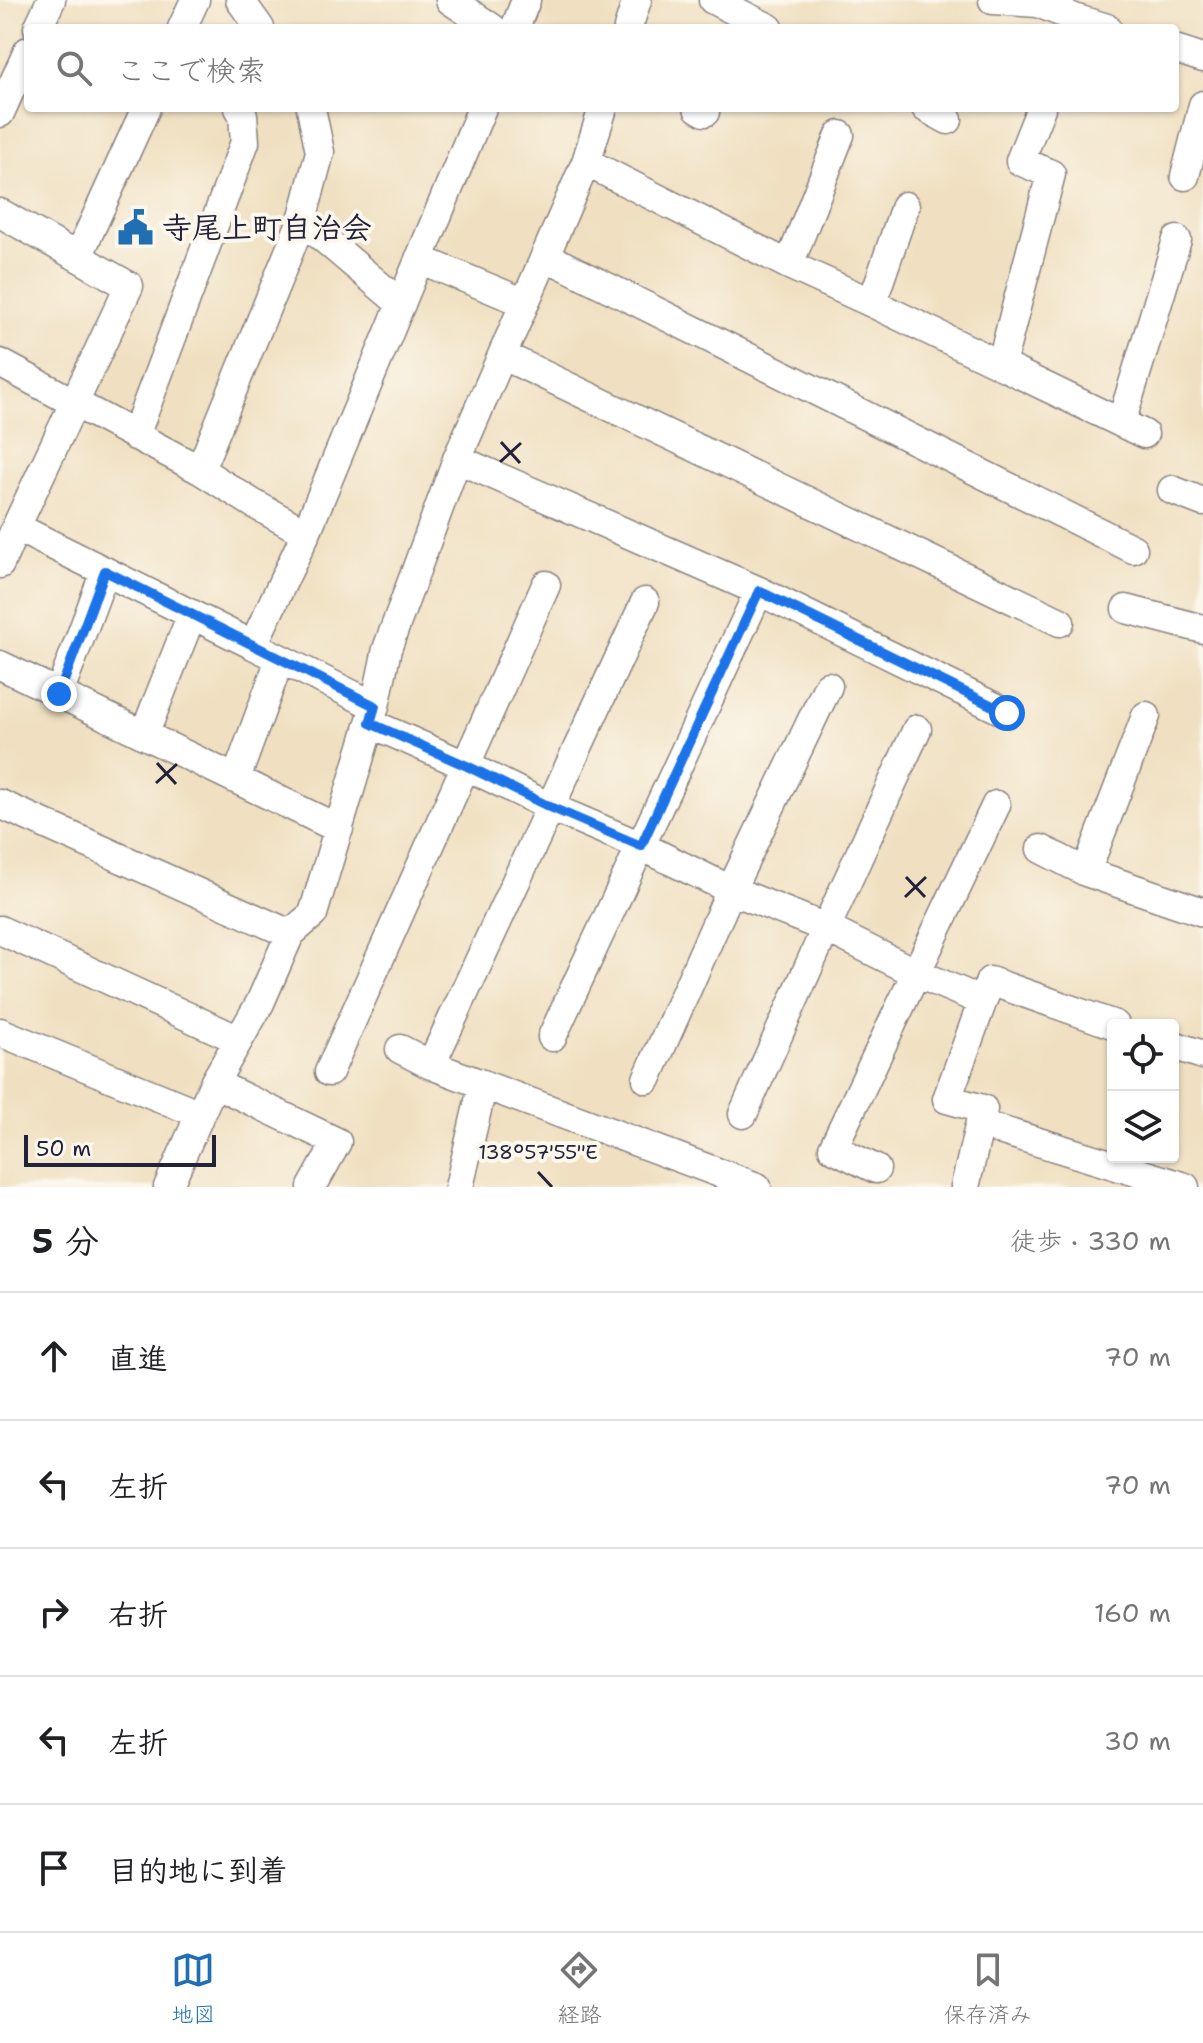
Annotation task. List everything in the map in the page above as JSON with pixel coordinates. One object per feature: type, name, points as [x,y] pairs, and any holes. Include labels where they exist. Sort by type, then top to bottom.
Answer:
[{"type":"street","points":[[40,24],[51,0]]},
{"type":"street","points":[[184,24],[195,0]]},
{"type":"street","points":[[240,0],[257,24]]},
{"type":"street","points":[[450,0],[486,24]]},
{"type":"street","points":[[517,24],[526,0]]},
{"type":"street","points":[[629,24],[637,0]]},
{"type":"street","points":[[713,0],[761,24]]},
{"type":"street","points":[[993,0],[1038,3],[1097,24]]},
{"type":"street","points":[[1179,50],[1203,58]]},
{"type":"street","points":[[0,113],[24,60]]},
{"type":"street","points":[[1185,176],[1203,105]]},
{"type":"street","points":[[78,257],[144,112]]},
{"type":"street","points":[[135,436],[245,142],[241,112]]},
{"type":"street","points":[[200,470],[302,220],[320,152],[312,112]]},
{"type":"street","points":[[253,645],[306,533],[480,112]]},
{"type":"street","points":[[168,1187],[214,1083],[260,1003],[290,934],[313,914],[373,714],[387,649],[457,459],[586,162],[602,112]]},
{"type":"street","points":[[1001,365],[1051,174],[1020,161],[1039,112]]},
{"type":"street","points":[[789,265],[840,135]]},
{"type":"street","points":[[586,162],[789,265],[1133,428],[1177,240]]},
{"type":"street","points":[[872,303],[905,206]]},
{"type":"street","points":[[0,213],[129,286],[0,564]]},
{"type":"street","points":[[302,220],[401,304]]},
{"type":"street","points":[[545,256],[1133,549]]},
{"type":"street","points":[[419,259],[525,303]]},
{"type":"street","points":[[502,355],[1060,622]]},
{"type":"street","points":[[0,363],[200,470],[306,533]]},
{"type":"street","points":[[457,459],[759,591],[1007,713]]},
{"type":"street","points":[[1172,490],[1203,502]]},
{"type":"street","points":[[16,527],[280,659],[467,766],[550,807],[641,846],[731,890],[826,928],[916,973],[982,1001]]},
{"type":"street","points":[[59,694],[105,571]]},
{"type":"street","points":[[329,1072],[546,585]]},
{"type":"street","points":[[552,1037],[759,591]]},
{"type":"street","points":[[431,1065],[645,602]]},
{"type":"street","points":[[1126,609],[1203,629]]},
{"type":"street","points":[[144,735],[192,614]]},
{"type":"street","points":[[236,779],[280,659]]},
{"type":"street","points":[[0,665],[339,829]]},
{"type":"street","points":[[647,1079],[731,890],[828,686]]},
{"type":"street","points":[[1086,872],[1146,716]]},
{"type":"street","points":[[743,1114],[917,729]]},
{"type":"street","points":[[0,804],[290,934]]},
{"type":"street","points":[[876,1169],[833,1148],[996,805]]},
{"type":"street","points":[[1041,849],[1086,872],[1203,912]]},
{"type":"street","points":[[0,930],[239,1040]]},
{"type":"street","points":[[965,1187],[983,1109],[947,1099],[990,981],[1107,1022]]},
{"type":"street","points":[[0,1032],[200,1114]]},
{"type":"street","points":[[1179,1047],[1203,1055]]},
{"type":"street","points":[[400,1049],[431,1065],[757,1187]]},
{"type":"street","points":[[214,1083],[337,1142],[312,1187]]},
{"type":"street","points":[[459,1187],[483,1084]]},
{"type":"street","points":[[980,1124],[1185,1187]]},
{"type":"place","name":"寺尾上町自治会","points":[[136,227]]},
{"type":"route","points":[[59,694],[105,571],[375,706],[370,723],[641,846],[759,591],[1007,713]]}]
